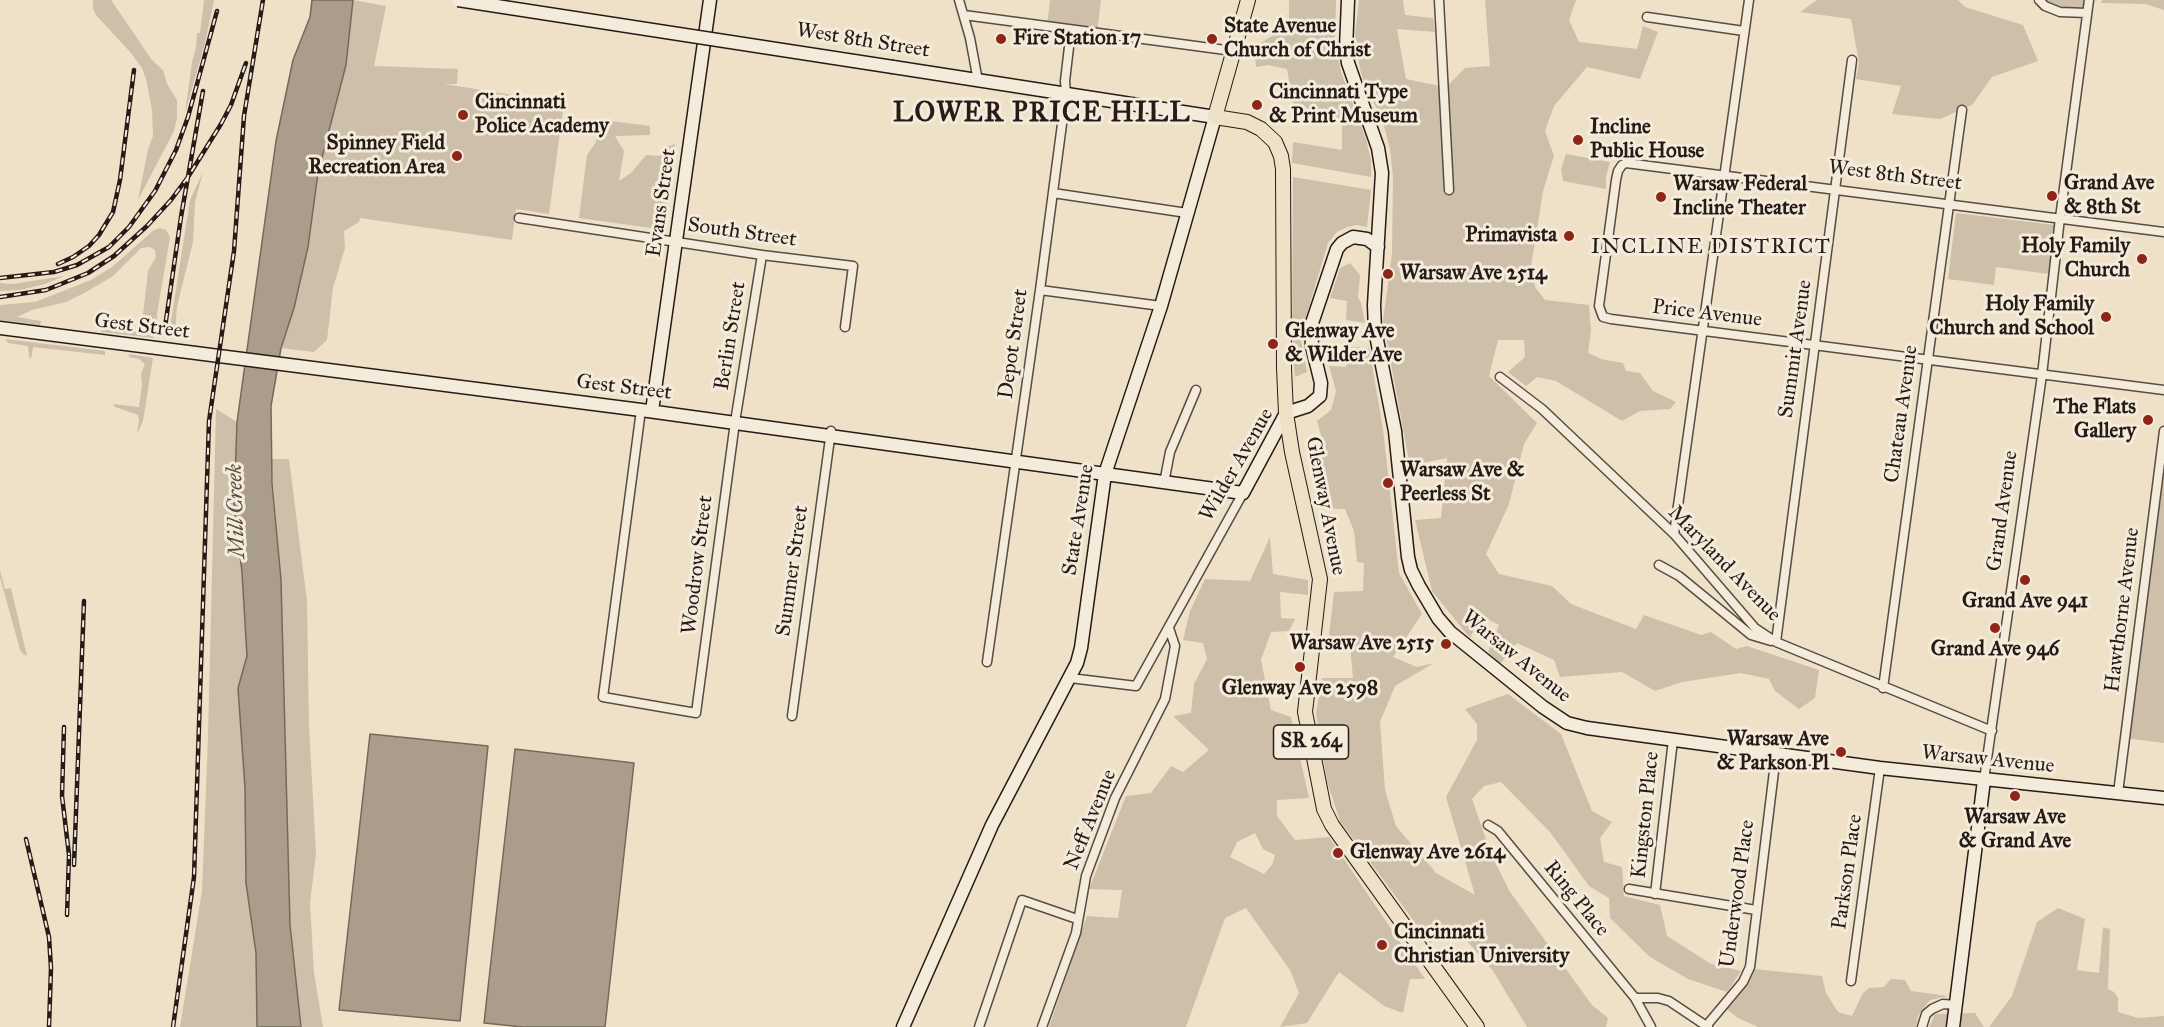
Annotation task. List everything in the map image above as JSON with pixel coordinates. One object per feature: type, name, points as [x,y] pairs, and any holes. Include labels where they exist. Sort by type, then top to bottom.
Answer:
[{"type":"main road","name":"West 8th Street","points":[[458,0],[1247,122],[1261,129]]},
{"type":"main road","name":"Evans Street","points":[[646,410],[677,242],[710,0]]},
{"type":"main road","name":"State Avenue","points":[[903,1027],[992,825],[1070,678],[1081,648],[1105,474],[1161,306],[1248,0]]},
{"type":"main road","name":"Warsaw Avenue","points":[[1348,0],[1346,49],[1348,63],[1378,148],[1382,173],[1374,305],[1375,330],[1395,431],[1408,557],[1411,570],[1419,586],[1438,618],[1450,632],[1543,707],[1567,723],[1587,728],[1880,768],[2164,798]]},
{"type":"main road","name":"Glenway Avenue","points":[[1261,129],[1275,142],[1283,169],[1286,413],[1292,452],[1320,579],[1305,712],[1324,809],[1332,825],[1478,1027]]},
{"type":"main road","name":"Wilder Avenue","points":[[1243,494],[1286,413],[1308,406],[1320,396],[1321,383],[1312,346],[1311,326],[1337,249],[1353,237],[1367,239],[1378,247]]},
{"type":"main road","name":"Gest Street","points":[[0,328],[830,434],[1243,494]]},
{"type":"main road","name":"Grand Avenue","points":[[1953,1027],[1984,780]]},
{"type":"street","points":[[959,0],[964,15],[972,80]]},
{"type":"street","points":[[1439,0],[1449,190]]},
{"type":"street","points":[[1674,534],[1749,0]]},
{"type":"street","points":[[2039,0],[2044,6],[2060,12],[2087,13]]},
{"type":"street","name":"Grand Avenue","points":[[1984,780],[2042,375],[2089,0]]},
{"type":"street","points":[[964,15],[1233,51]]},
{"type":"street","points":[[1647,17],[1744,31]]},
{"type":"street","name":"Depot Street","points":[[987,662],[1053,194],[1066,94],[1065,81],[1071,30]]},
{"type":"street","name":"Summit Avenue","points":[[1776,642],[1852,60]]},
{"type":"street","name":"Chateau Avenue","points":[[1883,688],[1962,110]]},
{"type":"street","name":"West 8th Street","points":[[1603,317],[1599,306],[1616,180],[1622,165],[1626,163],[2164,232]]},
{"type":"street","points":[[1053,194],[1187,213]]},
{"type":"street","name":"South Street","points":[[519,218],[762,255],[853,266],[845,327]]},
{"type":"street","name":"Berlin Street","points":[[735,423],[762,255]]},
{"type":"street","points":[[1040,290],[1161,306]]},
{"type":"street","name":"Price Avenue","points":[[1603,317],[1927,361],[2164,390]]},
{"type":"street","name":"Maryland Avenue","points":[[1500,377],[1542,409],[1674,534],[1755,628],[1776,642],[1992,731]]},
{"type":"street","points":[[1164,483],[1170,452],[1196,390]]},
{"type":"street","name":"Evans Street","points":[[646,410],[603,697],[696,712]]},
{"type":"street","name":"Woodrow Street","points":[[696,712],[735,423]]},
{"type":"street","name":"Hawthorne Avenue","points":[[2118,793],[2164,431]]},
{"type":"street","name":"Summer Street","points":[[792,716],[830,434]]},
{"type":"street","name":"Wilder Avenue","points":[[1070,678],[1136,686],[1243,494]]},
{"type":"street","points":[[1659,565],[1679,576],[1751,635],[1776,642]]},
{"type":"street","name":"Neff Avenue","points":[[1042,1027],[1076,933],[1086,876],[1115,798],[1165,699],[1175,646],[1169,628]]},
{"type":"street","name":"Kingston Place","points":[[1655,894],[1673,740]]},
{"type":"street","name":"Underwood Place","points":[[1707,1026],[1747,976],[1750,967],[1776,755]]},
{"type":"street","name":"Parkson Place","points":[[1851,981],[1880,768]]},
{"type":"street","name":"Ring Place","points":[[1488,825],[1498,831],[1635,998],[1651,1027]]},
{"type":"street","points":[[1629,889],[1756,910]]},
{"type":"street","points":[[979,1027],[1022,900],[1077,919]]},
{"type":"street","points":[[1635,998],[1646,997],[1670,1001],[1707,1026]]},
{"type":"street","points":[[1922,1027],[1926,1014],[1932,1009],[1943,1004],[1956,1005]]},
{"type":"shaded area","points":[[93,0],[111,0],[152,60],[163,70],[167,84],[177,100],[174,131],[138,200],[148,149],[153,136],[152,110],[146,79],[142,68],[131,53],[96,15]]},
{"type":"shaded area","points":[[204,0],[214,0],[205,43],[185,113],[192,62],[197,33],[200,33]]},
{"type":"shaded area","name":"Spinney Field Recreation Area","points":[[353,0],[386,6],[374,66],[458,69],[457,84],[444,84],[564,103],[549,214],[516,209],[512,240],[360,218],[359,222],[344,231],[345,248],[333,288],[327,340],[314,352],[281,348],[294,308],[308,247],[318,173],[346,65]]},
{"type":"shaded area","points":[[1050,0],[1101,0],[1097,34],[1047,26]]},
{"type":"shaded area","points":[[1289,0],[1336,0],[1335,40],[1341,72],[1366,139],[1371,161],[1371,177],[1292,163],[1293,142],[1342,150],[1342,123],[1292,115],[1293,104],[1287,69],[1268,65],[1256,67],[1254,47],[1272,36],[1274,28],[1289,21]]},
{"type":"shaded area","points":[[1359,0],[1403,0],[1405,15],[1433,18],[1435,32],[1397,29],[1406,79],[1440,86],[1449,84],[1465,68],[1490,66],[1485,0],[1576,0],[1569,20],[1579,42],[1637,49],[1643,26],[1658,32],[1640,79],[1587,67],[1554,106],[1545,131],[1554,156],[1543,191],[1531,267],[1535,287],[1545,300],[1589,305],[1591,330],[1588,353],[1601,359],[1623,363],[1626,371],[1640,373],[1653,391],[1676,402],[1670,409],[1640,411],[1622,421],[1556,381],[1537,377],[1526,386],[1508,372],[1525,357],[1524,340],[1498,340],[1489,376],[1537,423],[1524,444],[1509,504],[1486,554],[1499,574],[1552,586],[1571,604],[1636,629],[1644,615],[1701,635],[1711,632],[1736,649],[1747,646],[1819,670],[1815,698],[1799,709],[1775,691],[1769,679],[1741,673],[1682,682],[1655,691],[1622,672],[1560,677],[1554,660],[1517,643],[1500,664],[1488,652],[1499,625],[1481,616],[1470,638],[1432,591],[1415,520],[1441,518],[1447,458],[1410,466],[1383,321],[1392,254],[1393,178],[1390,149],[1381,114],[1367,93],[1360,69],[1355,34]]},
{"type":"shaded area","points":[[1817,0],[1958,0],[1965,7],[2023,25],[2038,61],[1992,77],[1972,105],[1940,119],[1892,114],[1901,86],[1856,79],[1859,62],[1851,19],[1800,12]]},
{"type":"shaded area","points":[[2039,0],[2089,0],[2087,13],[2064,13]]},
{"type":"shaded area","points":[[2102,0],[2164,0],[2164,10],[2145,4],[2101,3]]},
{"type":"shaded area","points":[[611,121],[650,126],[650,135],[615,136],[624,151],[619,181],[631,173],[646,155],[660,156],[667,147],[675,144],[666,217],[658,229],[579,218],[587,155],[596,142],[597,133]]},
{"type":"shaded area","points":[[1566,154],[1610,162],[1606,189],[1563,181],[1561,169]]},
{"type":"shaded area","points":[[203,172],[195,202],[193,242],[177,306],[175,335],[169,334],[190,200]]},
{"type":"shaded area","points":[[1293,177],[1371,190],[1367,227],[1357,225],[1347,227],[1337,232],[1328,243],[1300,336],[1307,372],[1295,377],[1292,347]]},
{"type":"shaded area","points":[[1956,213],[2055,225],[2049,274],[1996,267],[1994,285],[1948,279]]},
{"type":"shaded area","points":[[160,228],[166,230],[170,237],[157,314],[161,333],[155,332],[154,338],[101,332],[100,327],[141,332],[148,271],[156,257],[155,250],[150,247],[141,248],[113,276],[86,292],[66,302],[32,310],[17,317],[41,321],[40,325],[0,320],[0,305],[35,302],[91,280],[112,267],[154,230]]},
{"type":"shaded area","points":[[1350,263],[1360,275],[1358,297],[1365,323],[1346,320],[1347,301],[1330,298],[1340,268]]},
{"type":"shaded area","points":[[64,276],[45,284],[20,290],[0,291],[0,283],[13,284]]},
{"type":"shaded area","points":[[5,339],[105,351],[105,355],[33,347],[31,359],[28,346],[8,343]]},
{"type":"shaded area","points":[[1349,347],[1369,348],[1383,429],[1399,573],[1422,614],[1393,657],[1417,667],[1434,663],[1395,686],[1380,722],[1385,790],[1396,826],[1436,873],[1475,895],[1446,797],[1477,740],[1477,724],[1465,709],[1508,694],[1561,734],[1592,811],[1612,822],[1600,838],[1604,862],[1622,867],[1624,896],[1660,905],[1667,936],[1711,964],[1741,971],[1727,992],[1688,979],[1650,957],[1610,918],[1609,898],[1589,886],[1550,832],[1501,782],[1484,786],[1472,799],[1491,854],[1510,892],[1592,1005],[1608,1018],[1606,1027],[1527,1027],[1493,971],[1454,926],[1430,943],[1340,821],[1327,782],[1316,713],[1322,678],[1353,678],[1350,645],[1329,636],[1334,592],[1363,591],[1364,563],[1357,562],[1354,531],[1345,509],[1318,508],[1313,460],[1324,446],[1317,421],[1331,410],[1336,391],[1329,366],[1346,367]]},
{"type":"shaded area","points":[[129,354],[153,358],[143,421],[137,434],[138,415],[115,407],[113,404],[139,407],[141,374],[145,364],[139,359],[129,357]]},
{"type":"shaded area","points":[[216,409],[237,422],[234,507],[242,572],[247,656],[238,688],[245,788],[246,883],[256,953],[257,1027],[180,1027],[202,891]]},
{"type":"shaded area","points":[[271,459],[289,459],[307,601],[309,727],[316,854],[310,903],[314,973],[323,1027],[301,1027],[290,925],[281,580]]},
{"type":"shaded area","points":[[2158,476],[2164,477],[2164,743],[2125,738]]},
{"type":"shaded area","points":[[1270,537],[1273,574],[1308,580],[1308,595],[1280,592],[1281,618],[1295,619],[1289,631],[1271,632],[1261,660],[1271,710],[1291,717],[1309,798],[1277,800],[1277,816],[1295,840],[1329,837],[1425,979],[1410,979],[1403,1013],[1384,1006],[1339,972],[1307,1023],[1280,1027],[1299,993],[1290,970],[1246,908],[1225,918],[1186,1027],[1049,1027],[1087,916],[1118,918],[1122,890],[1089,889],[1126,796],[1151,793],[1171,766],[1183,772],[1209,750],[1173,716],[1191,713],[1194,684],[1207,659],[1203,643],[1183,640],[1190,611],[1205,579],[1250,581]],"holes":[[[1255,833],[1263,849],[1275,855],[1272,865],[1264,874],[1230,857],[1237,842]]]},
{"type":"shaded area","points":[[0,570],[5,589],[11,588],[27,656],[20,650]]},
{"type":"shaded area","points":[[2058,908],[2085,919],[2077,970],[2099,973],[2103,927],[2110,929],[2108,989],[2118,998],[2118,1012],[2138,1018],[2164,1016],[2164,1027],[1989,1027],[2012,996],[2037,922]]},
{"type":"shaded area","points":[[1754,969],[1822,976],[1826,993],[1838,1012],[1852,1016],[1863,993],[1869,988],[1884,987],[1891,979],[1905,980],[1911,991],[1948,996],[1930,1000],[1918,1016],[1916,1027],[1758,1027],[1738,1018],[1726,1009]]},
{"type":"shaded area","points":[[1975,1013],[1984,1027],[1929,1027],[1935,1014]]},
{"type":"water","name":"Mill Creek","points":[[312,0],[353,0],[346,65],[318,173],[308,247],[294,308],[281,348],[271,406],[272,483],[281,580],[290,925],[301,1027],[257,1027],[256,953],[246,883],[245,788],[238,688],[247,656],[242,572],[234,507],[237,422],[276,141],[293,60],[310,17]]},
{"type":"water","points":[[370,734],[488,746],[460,1021],[339,1010]]},
{"type":"water","points":[[515,749],[634,763],[605,1027],[523,1027],[484,1023]]},
{"type":"railway","points":[[173,1027],[194,877],[209,421],[234,251],[244,116],[263,0]]},
{"type":"railway","points":[[0,278],[54,272],[77,265],[109,247],[129,227],[155,191],[176,150],[188,117],[217,11]]},
{"type":"railway","points":[[0,297],[46,290],[88,273],[114,256],[147,226],[188,177],[221,124],[231,105],[246,63]]},
{"type":"railway","points":[[58,264],[89,246],[99,235],[113,212],[120,180],[134,70]]},
{"type":"railway","points":[[164,334],[203,91]]},
{"type":"railway","points":[[74,865],[84,601]]},
{"type":"railway","points":[[64,727],[62,796],[69,855]]},
{"type":"railway","points":[[26,839],[49,937],[51,968],[49,1027]]},
{"type":"railway","points":[[67,915],[69,856]]},
{"type":"place","name":"Fire Station 17","points":[[1001,39]]},
{"type":"place","name":"State Avenue Church of Christ","points":[[1212,39]]},
{"type":"place","name":"Cincinnati Type & Print Museum","points":[[1257,105]]},
{"type":"place","name":"Cincinnati Police Academy","points":[[463,115]]},
{"type":"place","name":"Incline Public House","points":[[1578,140]]},
{"type":"place","name":"Spinney Field Recreation Area","points":[[457,156]]},
{"type":"place","name":"Grand Ave & 8th St","points":[[2052,196]]},
{"type":"place","name":"Warsaw Federal Incline Theater","points":[[1661,197]]},
{"type":"place","name":"Primavista","points":[[1569,236]]},
{"type":"place","name":"Holy Family Church","points":[[2142,259]]},
{"type":"place","name":"Warsaw Ave 2514","points":[[1388,274]]},
{"type":"place","name":"Holy Family Church and School","points":[[2106,317]]},
{"type":"place","name":"Glenway Ave & Wilder Ave","points":[[1273,344]]},
{"type":"place","name":"The Flats Gallery","points":[[2148,420]]},
{"type":"place","name":"Warsaw Ave & Peerless St","points":[[1388,483]]},
{"type":"place","name":"Grand Ave 941","points":[[2025,580]]},
{"type":"place","name":"Grand Ave 946","points":[[1995,628]]},
{"type":"place","name":"Warsaw Ave 2515","points":[[1446,644]]},
{"type":"place","name":"Glenway Ave 2598","points":[[1300,667]]},
{"type":"place","name":"Warsaw Ave & Parkson Pl","points":[[1841,752]]},
{"type":"place","name":"Warsaw Ave & Grand Ave","points":[[2015,796]]},
{"type":"place","name":"Glenway Ave 2614","points":[[1338,853]]},
{"type":"place","name":"Cincinnati Christian University","points":[[1382,945]]},
{"type":"district","name":"LOWER PRICE HILL","points":[[1042,114]]},
{"type":"district","name":"INCLINE DISTRICT","points":[[1711,248]]}]
